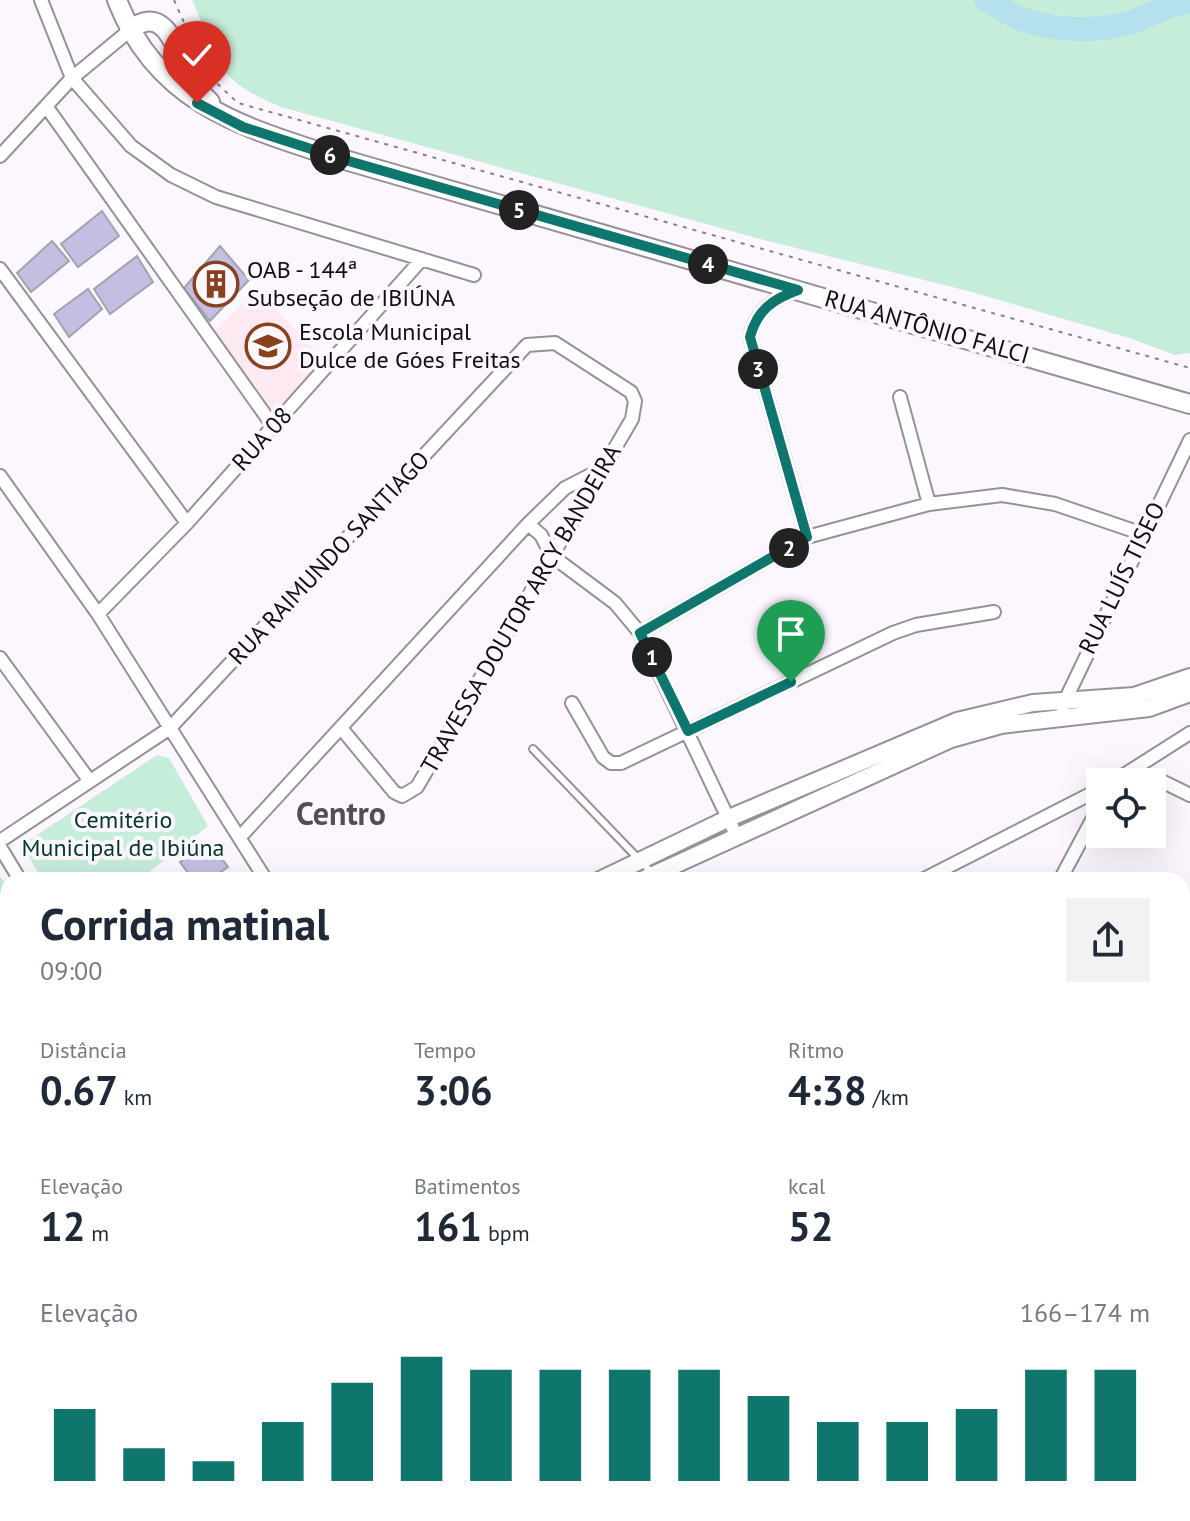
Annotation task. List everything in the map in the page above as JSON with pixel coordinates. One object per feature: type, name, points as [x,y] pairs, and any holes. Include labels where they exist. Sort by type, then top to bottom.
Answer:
[{"type":"main road","name":"RUA ANTÔNIO FALCI","points":[[117,0],[129,31],[147,56],[197,103],[243,127],[1190,404]]},
{"type":"main road","points":[[129,31],[138,21],[151,18],[161,20],[169,30],[191,80],[215,106],[243,127]]},
{"type":"main road","points":[[659,872],[951,739],[1062,709],[1134,696],[1190,677]]},
{"type":"main road","points":[[617,872],[729,818],[957,721],[1033,703],[1062,709],[1149,708],[1190,693]]},
{"type":"street","points":[[41,0],[72,78],[131,146],[171,175],[216,197],[474,275]]},
{"type":"street","points":[[0,156],[72,78],[129,31]]},
{"type":"street","points":[[46,106],[273,426]]},
{"type":"street","name":"RUA 08","points":[[98,614],[187,523],[422,259]]},
{"type":"street","points":[[0,269],[187,523]]},
{"type":"street","points":[[798,290],[775,299],[764,309],[754,323],[750,337],[807,537]]},
{"type":"street","name":"RUA RAIMUNDO SANTIAGO","points":[[0,844],[89,780],[170,728],[527,345],[555,343],[623,386],[635,401],[632,419]]},
{"type":"street","points":[[900,397],[929,504]]},
{"type":"street","name":"TRAVESSA DOUTOR ARCY BANDEIRA","points":[[341,728],[394,792],[402,796],[417,787],[632,419]]},
{"type":"street","name":"RUA LUÍS TISEO","points":[[1062,709],[1190,440]]},
{"type":"street","points":[[240,837],[528,524],[565,488],[600,470]]},
{"type":"street","points":[[0,476],[98,614],[261,872]]},
{"type":"street","points":[[640,633],[807,537],[929,504],[1002,495],[1055,504],[1143,534]]},
{"type":"street","points":[[528,524],[546,543],[552,556],[615,603],[640,633],[737,837]]},
{"type":"street","points":[[572,703],[603,757],[611,763],[621,763],[893,633],[916,625],[994,612]]},
{"type":"street","points":[[0,658],[89,780]]},
{"type":"street","points":[[1135,768],[1190,733]]},
{"type":"street","points":[[1166,783],[1190,795]]},
{"type":"street","points":[[938,872],[1086,796]]},
{"type":"street","points":[[1064,872],[1086,831]]},
{"type":"street","points":[[0,844],[16,872]]},
{"type":"lane","points":[[533,749],[641,861],[646,872]]},
{"type":"path","points":[[174,0],[208,75],[238,103],[1190,368]]},
{"type":"shaded area","name":"Escola Municipal Dulce de Góes Freitas","points":[[257,289],[326,362],[284,406],[271,410],[214,331]]},
{"type":"green space","points":[[192,0],[1190,0],[1190,353],[1175,355],[1129,338],[968,291],[768,241],[281,107],[242,87],[230,77],[214,54]]},
{"type":"green space","name":"Cemitério Municipal de Ibiúna","points":[[157,755],[169,758],[208,826],[149,872],[37,872],[22,845]]},
{"type":"building","points":[[102,211],[119,236],[78,267],[61,244]]},
{"type":"building","points":[[52,241],[69,261],[31,292],[17,273]]},
{"type":"building","name":"OAB - 144ª Subseção de IBIÚNA","points":[[220,246],[249,280],[210,321],[184,288]]},
{"type":"building","points":[[137,256],[153,282],[110,314],[94,289]]},
{"type":"building","points":[[88,289],[102,309],[69,337],[54,314]]},
{"type":"building","points":[[210,842],[228,867],[221,872],[187,872],[180,862]]},
{"type":"waterway","points":[[986,0],[1019,18],[1046,26],[1075,29],[1118,26],[1175,4],[1190,2]]},
{"type":"place","name":"OAB - 144ª Subseção de IBIÚNA","points":[[216,284]]},
{"type":"place","name":"Escola Municipal Dulce de Góes Freitas","points":[[268,346]]},
{"type":"district","name":"Centro","points":[[341,814]]},
{"type":"route","points":[[197,103],[243,127],[345,160],[798,290],[775,299],[764,309],[754,323],[750,337],[807,537],[640,633],[688,731],[791,682]]}]
